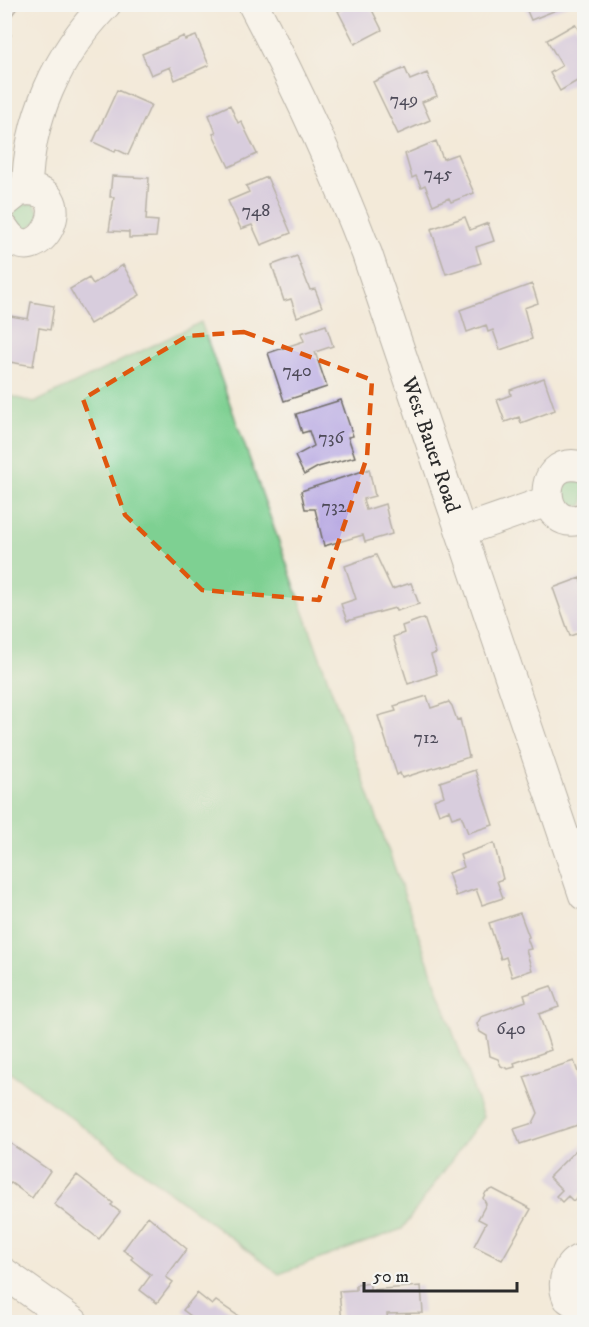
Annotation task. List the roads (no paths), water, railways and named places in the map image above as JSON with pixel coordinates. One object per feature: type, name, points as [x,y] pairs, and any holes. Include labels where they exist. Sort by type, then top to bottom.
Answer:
[{"type":"street","points":[[16,196],[38,116],[53,78],[76,39],[106,4]]},
{"type":"street","name":"West Bauer Road","points":[[253,4],[290,73],[338,178],[367,254],[462,531],[578,854],[585,895]]},
{"type":"street","points":[[4,229],[15,239],[32,242],[40,239],[52,226],[53,209],[49,201],[36,190],[16,196]]},
{"type":"street","points":[[585,467],[568,466],[555,473],[547,486],[551,508],[564,519],[585,518]]},
{"type":"street","points":[[462,531],[548,501]]},
{"type":"street","points":[[585,1258],[572,1265],[564,1281],[568,1298],[585,1309]]},
{"type":"street","points":[[4,1273],[73,1323]]}]
